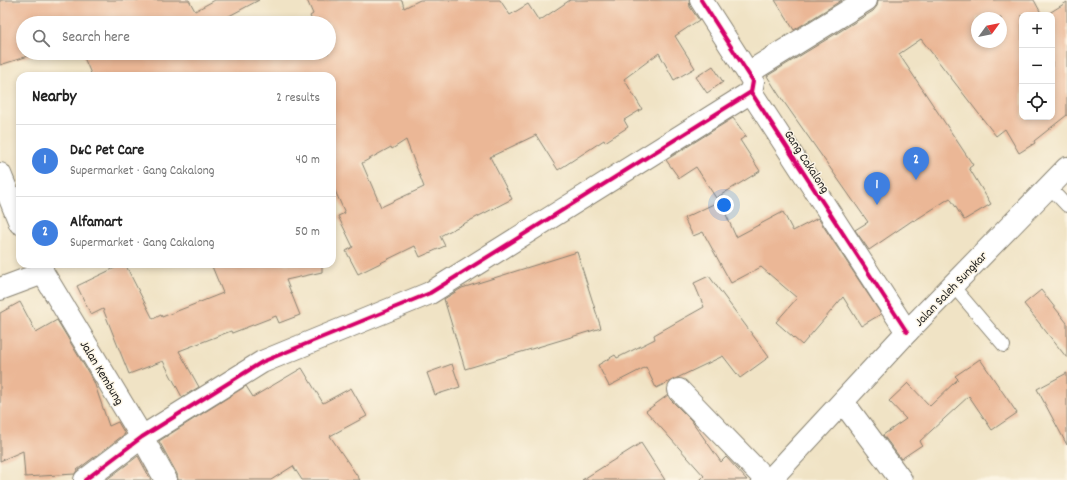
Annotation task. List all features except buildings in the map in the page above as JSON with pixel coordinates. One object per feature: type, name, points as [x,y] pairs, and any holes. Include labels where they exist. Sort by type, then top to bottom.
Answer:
[{"type":"main road","name":"Gang Cakalong","points":[[700,0],[750,83],[907,332]]},
{"type":"main road","points":[[85,480],[142,437],[262,362],[430,293],[750,83],[866,0]]},
{"type":"main road","name":"Jalan Saleh Sungkar","points":[[770,480],[907,332],[1067,168]]},
{"type":"main road","points":[[0,174],[16,212]]},
{"type":"main road","points":[[0,288],[42,268]]},
{"type":"main road","name":"Jalan Kembung","points":[[42,268],[166,480]]},
{"type":"main road","points":[[679,390],[766,480]]},
{"type":"main road","points":[[843,402],[901,480]]},
{"type":"lane","points":[[1049,187],[1067,206]]},
{"type":"lane","points":[[953,286],[1004,346]]},
{"type":"cycle path","points":[[701,0],[753,81],[751,92],[907,332]]},
{"type":"cycle path","points":[[85,480],[142,437],[262,362],[430,293],[751,92]]},
{"type":"place","name":"Alfamart","points":[[916,180]]},
{"type":"place","name":"D&C Pet Care","points":[[877,205]]}]
